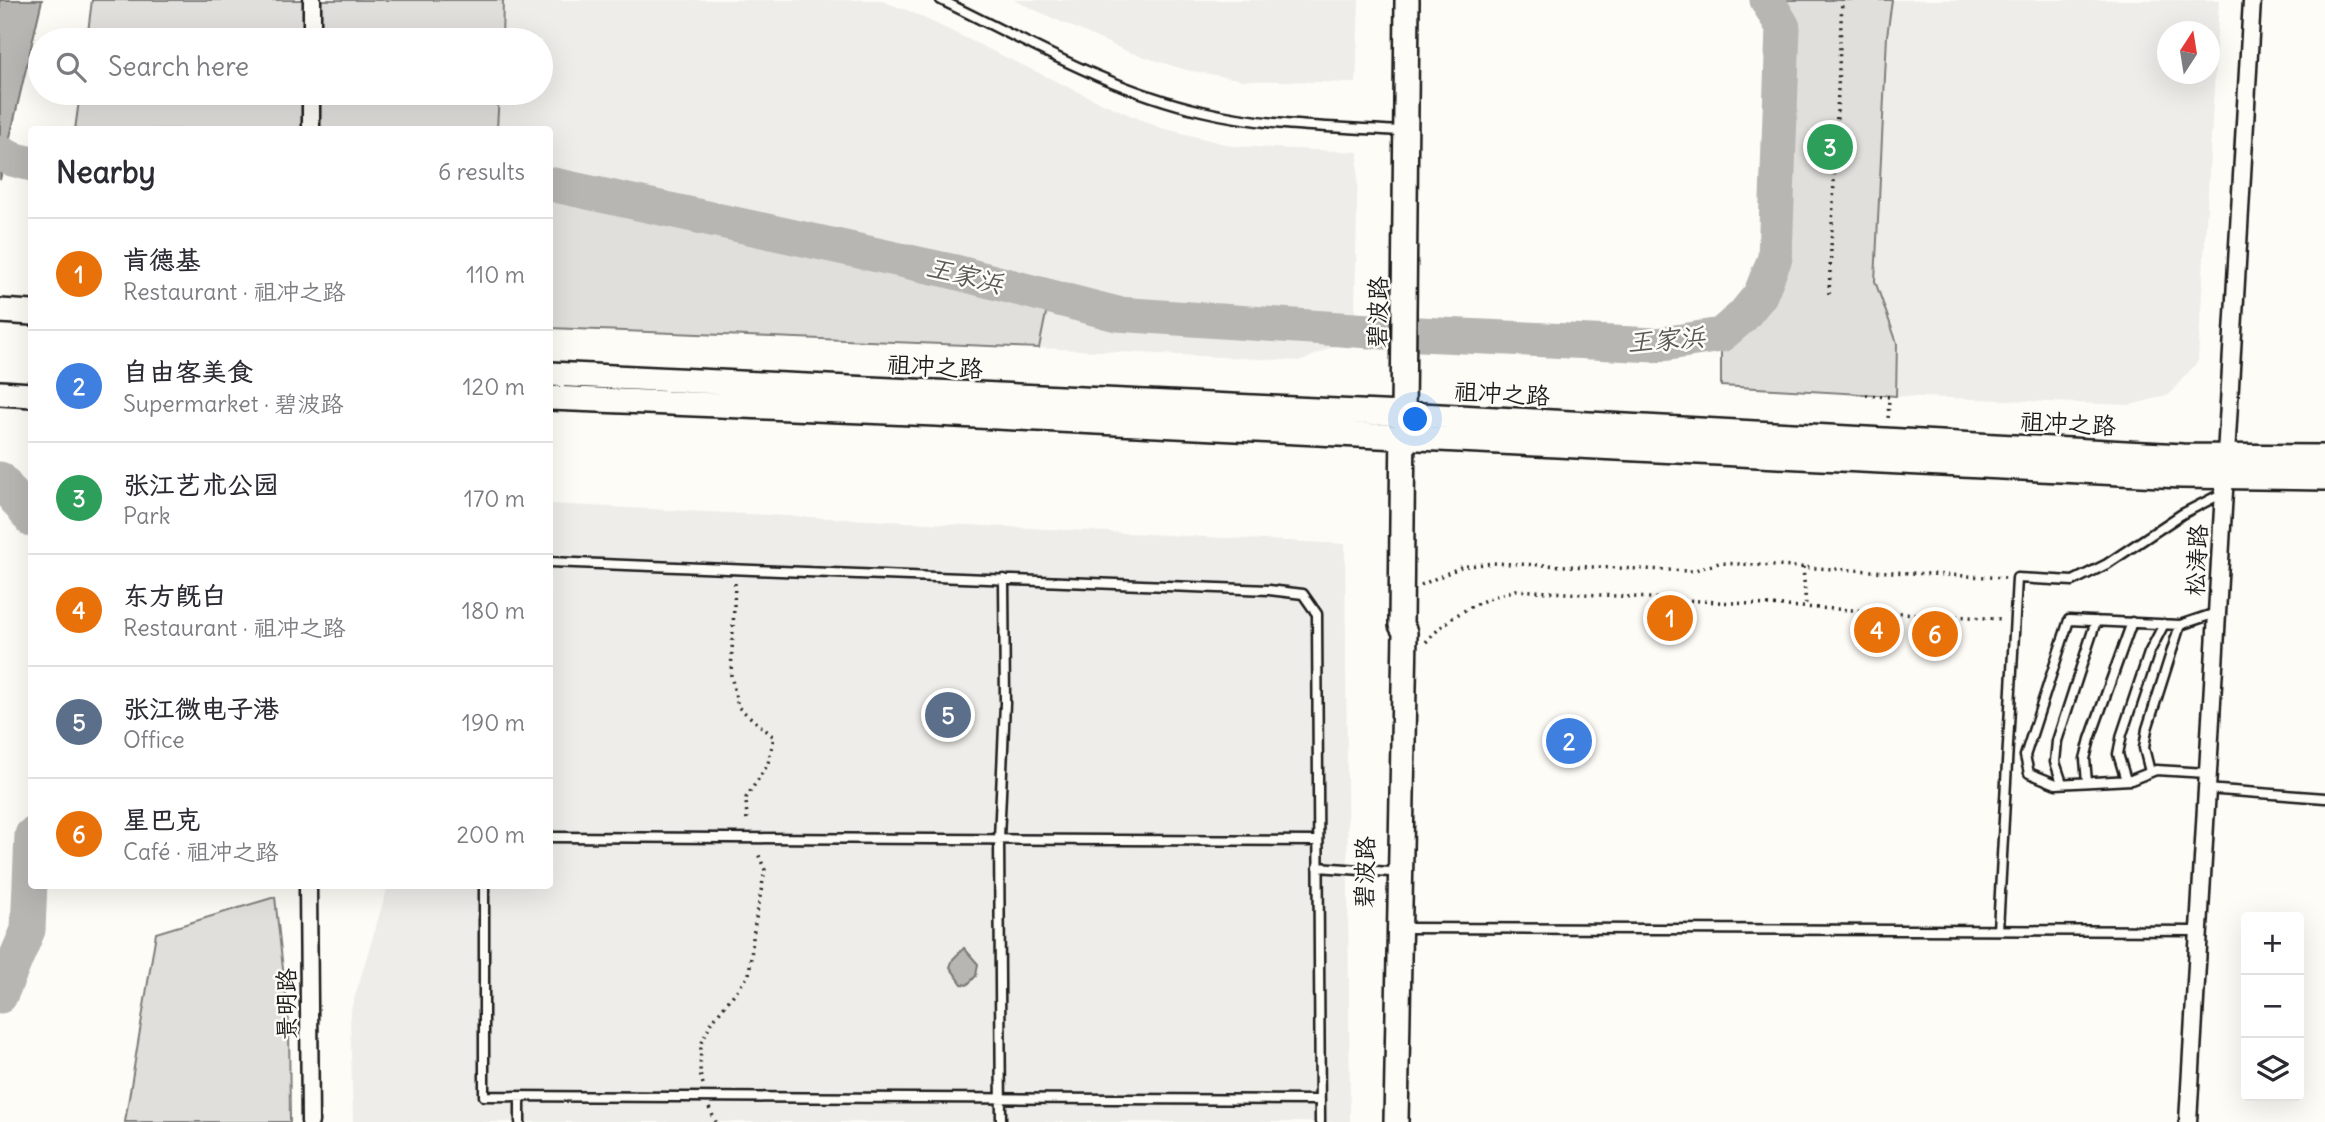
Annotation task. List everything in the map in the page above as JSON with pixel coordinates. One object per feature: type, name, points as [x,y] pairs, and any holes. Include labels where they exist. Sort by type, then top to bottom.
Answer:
[{"type":"main road","name":"碧波路","points":[[1385,1122],[1405,632],[1401,625],[1401,438],[1407,0]]},
{"type":"main road","points":[[0,311],[28,313]]},
{"type":"main road","name":"祖冲之路","points":[[553,374],[1886,440],[2224,475],[2325,457]]},
{"type":"main road","name":"祖冲之路","points":[[553,398],[2325,478]]},
{"type":"main road","name":"碧波路","points":[[1396,1122],[1394,928],[1390,872],[1395,631],[1401,625]]},
{"type":"street","points":[[312,0],[312,28]]},
{"type":"street","name":"松涛路","points":[[2188,1122],[2252,0]]},
{"type":"street","name":"景明路","points":[[308,889],[310,1122]]},
{"type":"lane","points":[[942,0],[1087,71],[1200,111],[1264,122],[1407,131]]},
{"type":"lane","points":[[1998,930],[2017,578],[2073,581],[2107,564],[2182,514],[2224,475]]},
{"type":"lane","points":[[553,562],[1269,590],[1303,594],[1317,614],[1320,1122]]},
{"type":"lane","points":[[1001,1122],[999,839],[1005,703],[1004,579]]},
{"type":"lane","points":[[2216,613],[2180,625],[2069,620],[2025,756],[2029,773],[2056,784],[2126,780],[2156,770],[2207,781],[2325,797]]},
{"type":"lane","points":[[2062,783],[2055,762],[2057,741],[2096,621]]},
{"type":"lane","points":[[2087,782],[2085,759],[2090,739],[2132,622]]},
{"type":"lane","points":[[2126,780],[2118,754],[2122,734],[2149,653],[2164,624]]},
{"type":"lane","points":[[2150,772],[2144,748],[2147,729],[2180,625]]},
{"type":"lane","points":[[553,836],[1318,841]]},
{"type":"lane","points":[[1318,867],[1390,872]]},
{"type":"lane","points":[[484,889],[484,1096],[1320,1100]]},
{"type":"lane","points":[[1394,928],[2199,931]]},
{"type":"lane","points":[[520,1097],[520,1122]]},
{"type":"path","points":[[1829,294],[1842,0]]},
{"type":"path","points":[[1866,395],[1889,397],[1886,440]]},
{"type":"path","points":[[1401,596],[1461,567],[1492,563],[1692,571],[1719,563],[2017,578]]},
{"type":"path","points":[[1803,567],[1806,607]]},
{"type":"path","points":[[1421,651],[1444,623],[1470,606],[1516,590],[2015,619]]},
{"type":"shaded area","points":[[0,0],[42,0],[35,28],[28,28],[28,60],[0,180]]},
{"type":"shaded area","points":[[92,0],[503,0],[502,28],[88,28]]},
{"type":"shaded area","points":[[503,0],[879,0],[909,11],[1158,127],[1232,146],[1358,152],[1355,313],[1338,344],[1302,361],[1039,348],[1052,284],[553,171],[553,126],[498,126],[499,105],[553,105],[553,28],[502,28]]},
{"type":"shaded area","points":[[1013,0],[1359,0],[1356,83],[1244,80],[1186,70],[1126,51]]},
{"type":"shaded area","points":[[1767,0],[1892,0],[1887,36],[1875,281],[1897,343],[1896,396],[1721,386],[1721,335],[1743,316],[1760,295],[1775,258],[1783,27]]},
{"type":"shaded area","points":[[1892,0],[2219,0],[2218,21],[2157,21],[2157,84],[2214,84],[2198,361],[2169,395],[2130,405],[1896,396],[1897,343],[1875,281],[1887,36]]},
{"type":"shaded area","points":[[78,105],[498,105],[497,126],[76,126]]},
{"type":"shaded area","points":[[553,171],[1052,284],[1039,348],[553,328]]},
{"type":"shaded area","points":[[553,504],[1345,544],[1350,1122],[353,1122],[350,1013],[387,889],[553,889]]},
{"type":"shaded area","points":[[275,897],[289,1023],[290,1122],[125,1122],[156,933]]},
{"type":"shaded area","points":[[964,948],[978,964],[976,976],[967,985],[962,984],[950,967],[953,959]]},
{"type":"waterway","name":"王家浜","points":[[1420,334],[1656,345],[1721,335],[1743,316],[1760,295],[1775,258],[1783,27],[1767,0]]},
{"type":"waterway","name":"王家浜","points":[[0,153],[28,163]]},
{"type":"waterway","name":"王家浜","points":[[553,185],[951,271],[1117,314],[1385,332]]},
{"type":"waterway","points":[[0,479],[28,515]]},
{"type":"waterway","points":[[0,996],[28,930],[30,889]]},
{"type":"place","name":"张江艺术公园","points":[[1830,147]]},
{"type":"place","name":"肯德基","points":[[1670,618]]},
{"type":"place","name":"东方既白","points":[[1877,630]]},
{"type":"place","name":"星巴克","points":[[1935,634]]},
{"type":"place","name":"张江微电子港","points":[[948,715]]},
{"type":"place","name":"自由客美食","points":[[1569,741]]}]
